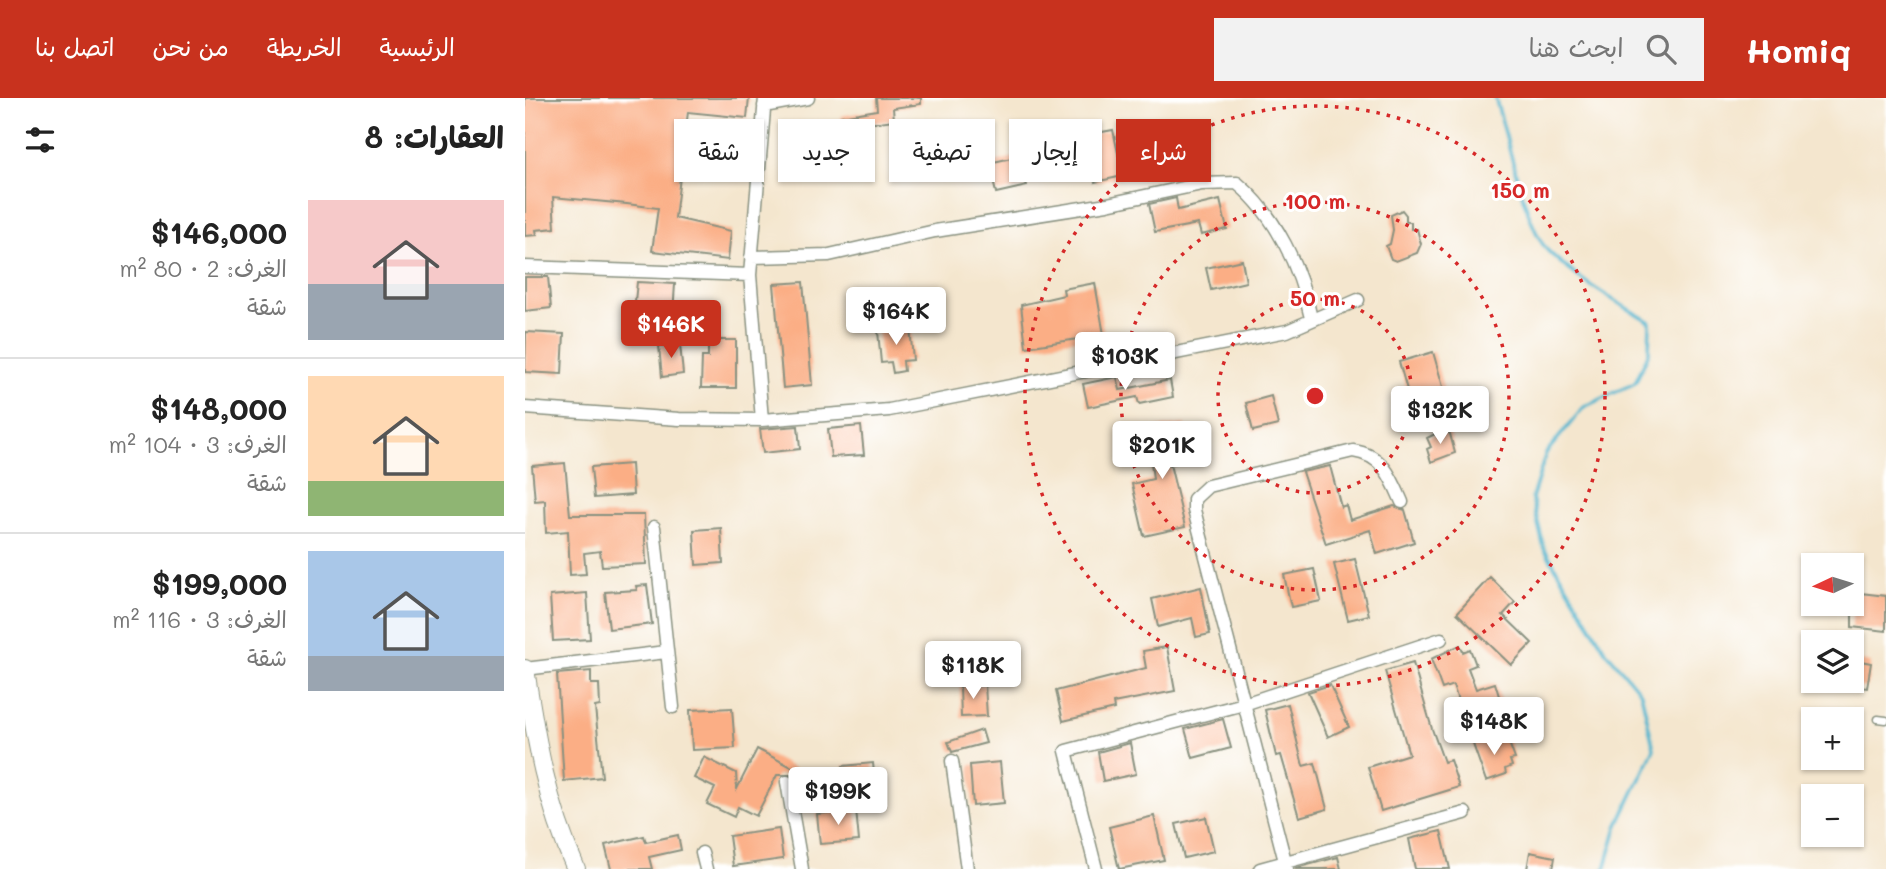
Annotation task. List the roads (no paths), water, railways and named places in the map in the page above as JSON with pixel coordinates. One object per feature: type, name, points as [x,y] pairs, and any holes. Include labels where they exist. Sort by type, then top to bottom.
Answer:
[{"type":"main road","points":[[525,669],[539,764],[558,828],[576,869]]},
{"type":"street","points":[[762,419],[750,275],[764,102],[808,98]]},
{"type":"street","points":[[751,257],[829,255],[935,231],[1107,204],[1202,184],[1237,183],[1256,198],[1278,232],[1304,287],[1311,318]]},
{"type":"street","points":[[525,267],[750,275]]},
{"type":"street","points":[[525,408],[679,419],[849,415],[939,403],[1287,331],[1311,318],[1358,300]]},
{"type":"street","points":[[1287,866],[1194,510],[1198,492],[1207,486],[1353,451],[1367,453],[1385,467],[1402,502]]},
{"type":"street","points":[[654,527],[673,707]]},
{"type":"street","points":[[1096,869],[1066,751],[1244,704],[1441,639]]},
{"type":"street","points":[[525,669],[666,652]]},
{"type":"street","points":[[952,761],[967,869]]},
{"type":"street","points":[[787,782],[802,869]]},
{"type":"street","points":[[1260,869],[1287,866],[1465,813]]},
{"type":"street","points":[[702,853],[706,869]]},
{"type":"lane","points":[[1878,719],[1886,720]]},
{"type":"waterway","points":[[1495,98],[1524,201],[1548,251],[1597,290],[1650,322],[1649,352],[1635,383],[1584,407],[1546,453],[1532,498],[1544,548],[1605,650],[1641,693],[1654,749],[1617,827],[1605,869]]}]
